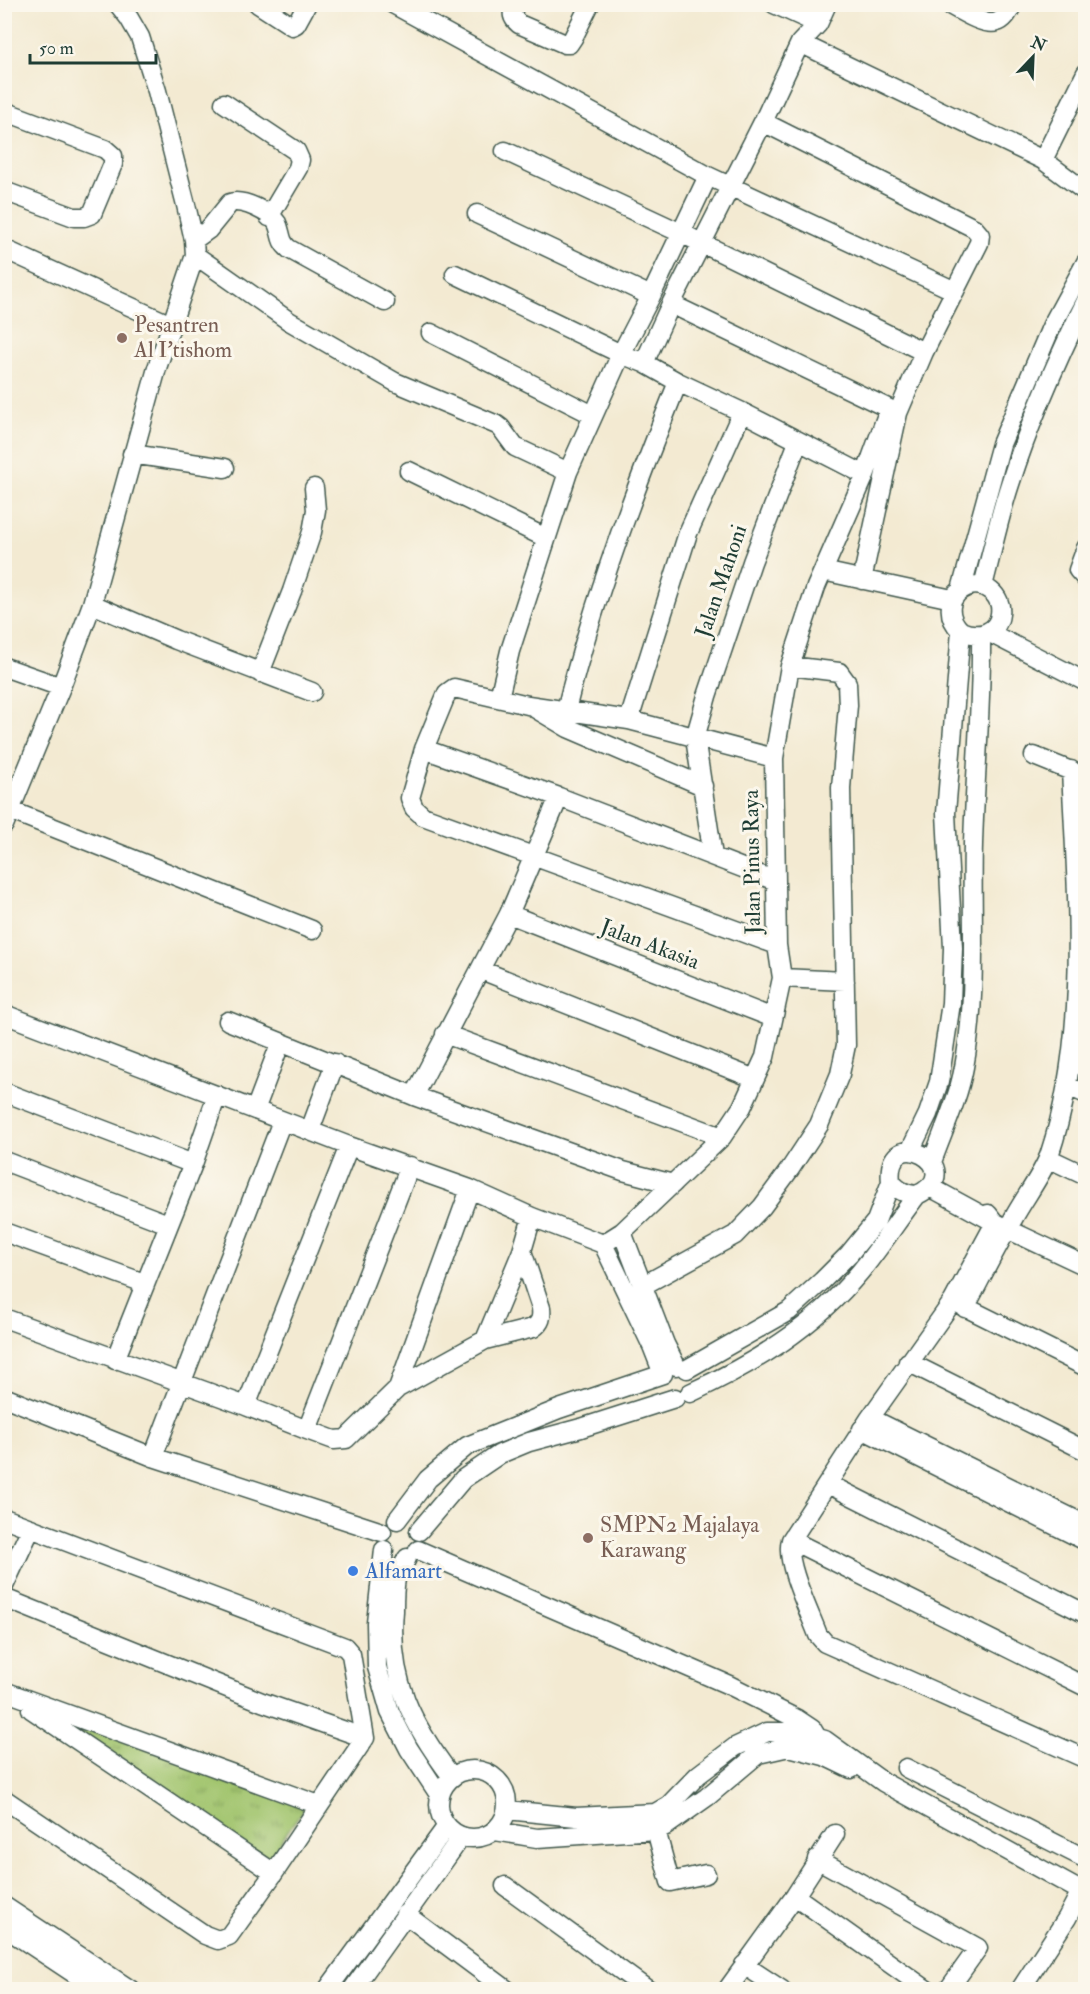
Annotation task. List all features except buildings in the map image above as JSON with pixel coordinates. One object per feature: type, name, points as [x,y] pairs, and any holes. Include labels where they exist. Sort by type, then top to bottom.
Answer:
[{"type":"street","points":[[118,4],[140,37],[157,91],[194,248],[289,321],[395,382],[496,425],[501,428],[515,447],[568,472]]},
{"type":"street","points":[[261,5],[292,26],[296,24],[308,4]]},
{"type":"street","points":[[393,4],[708,176],[955,291]]},
{"type":"street","points":[[515,4],[513,20],[564,44],[569,44],[573,38],[590,4]]},
{"type":"street","points":[[774,4],[802,10],[818,24]]},
{"type":"street","points":[[644,363],[670,304],[800,44],[818,24],[827,4]]},
{"type":"street","points":[[948,4],[988,23],[996,23],[1004,18],[1013,4]]},
{"type":"street","points":[[800,44],[802,10]]},
{"type":"street","points":[[800,44],[1043,160],[1086,192]]},
{"type":"street","points":[[1043,160],[1086,73]]},
{"type":"street","points":[[224,103],[296,151],[300,160],[298,168],[269,216]]},
{"type":"street","points":[[4,111],[105,148],[113,156],[113,165],[92,214],[84,217],[74,217],[4,191]]},
{"type":"street","points":[[763,122],[979,231],[980,239],[893,411],[862,580]]},
{"type":"street","points":[[505,152],[681,233],[924,352]]},
{"type":"street","points":[[500,698],[510,651],[568,472],[621,354],[708,176]]},
{"type":"street","points":[[312,930],[6,814],[61,687],[92,604],[132,454],[194,248],[225,208],[235,201],[248,204],[278,224],[281,240],[289,249],[385,302]]},
{"type":"street","points":[[477,214],[651,296]]},
{"type":"street","points":[[4,249],[171,326]]},
{"type":"street","points":[[1085,264],[1052,325],[1001,444],[957,594],[950,609],[952,620],[961,631],[974,635],[984,634],[1086,682]]},
{"type":"street","points":[[455,274],[644,363],[865,475]]},
{"type":"street","points":[[983,586],[1009,486],[1026,436],[1046,386],[1086,301]]},
{"type":"street","points":[[670,304],[893,411]]},
{"type":"street","points":[[1052,325],[1069,335]]},
{"type":"street","points":[[431,333],[593,415]]},
{"type":"street","points":[[1028,379],[1046,386]]},
{"type":"street","points":[[566,710],[578,664],[621,529],[678,382]]},
{"type":"street","name":"Jalan Pinus Raya","points":[[603,1244],[622,1232],[722,1137],[742,1107],[765,1057],[782,978],[777,945],[774,758],[790,666],[816,587],[893,411]]},
{"type":"street","points":[[629,720],[688,533],[742,412]]},
{"type":"street","points":[[1009,428],[1026,436]]},
{"type":"street","name":"Jalan Mahoni","points":[[696,738],[707,696],[752,562],[798,442]]},
{"type":"street","points":[[132,454],[225,468]]},
{"type":"street","points":[[409,471],[546,538]]},
{"type":"street","points":[[260,672],[312,532],[316,510],[314,488]]},
{"type":"street","points":[[981,514],[1000,519]]},
{"type":"street","points":[[1086,548],[1078,570],[1086,579]]},
{"type":"street","points":[[419,1531],[463,1479],[500,1454],[529,1442],[683,1396],[735,1372],[794,1335],[859,1273],[928,1181],[964,1067],[974,963],[973,846],[984,634],[996,624],[1000,614],[999,602],[993,592],[983,586],[971,585],[957,594],[823,572]]},
{"type":"street","points":[[92,604],[312,692]]},
{"type":"street","points":[[910,1151],[928,1114],[939,1082],[951,1003],[952,948],[946,813],[961,631]]},
{"type":"street","points":[[642,1286],[735,1235],[762,1207],[819,1125],[840,1074],[846,1045],[841,788],[848,705],[847,683],[839,672],[790,666]]},
{"type":"street","points":[[4,667],[61,687]]},
{"type":"street","points":[[774,758],[629,720],[528,705],[454,688],[447,693],[424,749],[410,798],[414,808],[423,816],[777,945]]},
{"type":"street","points":[[528,705],[568,728],[703,786]]},
{"type":"street","points":[[696,738],[713,856]]},
{"type":"street","points":[[424,749],[559,797],[776,881]]},
{"type":"street","points":[[1035,756],[1078,774],[1081,866],[1080,1023],[1068,1086],[1048,1158],[1001,1226],[959,1304],[908,1362],[866,1423],[791,1540],[789,1554],[818,1635],[825,1643],[1084,1756]]},
{"type":"street","points":[[414,1096],[509,914],[559,797]]},
{"type":"street","name":"Jalan Akasia","points":[[509,914],[773,1018]]},
{"type":"street","points":[[481,970],[755,1079]]},
{"type":"street","points":[[782,978],[845,981]]},
{"type":"street","points":[[951,1003],[971,1004]]},
{"type":"street","points":[[4,1014],[349,1146],[470,1189],[532,1217],[603,1244],[652,1346],[675,1370],[693,1377],[693,1388],[683,1396],[666,1394],[661,1384],[675,1370]]},
{"type":"street","points":[[228,1021],[280,1044],[335,1063],[414,1096],[623,1171],[673,1184]]},
{"type":"street","points":[[445,1034],[722,1137]]},
{"type":"street","points":[[255,1110],[280,1044]]},
{"type":"street","points":[[310,1130],[335,1063]]},
{"type":"street","points":[[1068,1086],[1086,1094]]},
{"type":"street","points":[[4,1092],[193,1164]]},
{"type":"street","points":[[115,1360],[193,1164],[217,1095]]},
{"type":"street","points":[[153,1457],[282,1120]]},
{"type":"street","points":[[246,1406],[349,1146]]},
{"type":"street","points":[[397,1520],[428,1479],[467,1446],[559,1410],[675,1370],[789,1311],[849,1254],[876,1221],[891,1182],[891,1165],[902,1153],[919,1152],[927,1156],[928,1181]]},
{"type":"street","points":[[1048,1158],[1086,1176]]},
{"type":"street","points":[[4,1161],[168,1224]]},
{"type":"street","points":[[307,1430],[410,1167]]},
{"type":"street","points":[[891,1182],[898,1190],[906,1194],[928,1181]]},
{"type":"street","points":[[928,1181],[980,1205],[1001,1226],[1086,1266]]},
{"type":"street","points":[[398,1388],[470,1189]]},
{"type":"street","points":[[485,1340],[522,1251],[532,1217]]},
{"type":"street","points":[[4,1232],[144,1283]]},
{"type":"street","points":[[622,1232],[675,1370]]},
{"type":"street","points":[[4,1318],[334,1440],[346,1439],[398,1388],[485,1340],[533,1328],[541,1321],[541,1308],[522,1251]]},
{"type":"street","points":[[959,1304],[1086,1367]]},
{"type":"street","points":[[908,1362],[1086,1451]]},
{"type":"street","points":[[4,1397],[153,1457],[382,1532]]},
{"type":"street","points":[[866,1423],[1086,1525]]},
{"type":"street","points":[[866,1423],[1086,1541]]},
{"type":"street","points":[[828,1484],[1086,1614]]},
{"type":"street","points":[[4,1518],[345,1647],[351,1654],[365,1738],[229,1936],[218,1940],[205,1935],[4,1799]]},
{"type":"street","points":[[452,1777],[429,1747],[417,1726],[407,1704],[393,1658],[392,1634],[396,1577],[413,1554],[421,1537],[419,1531],[409,1521],[397,1520],[391,1522],[382,1532],[381,1544],[384,1550],[394,1558],[413,1554],[729,1685],[797,1719],[812,1729],[817,1737],[825,1740],[883,1782]]},
{"type":"street","points":[[4,1586],[31,1528]]},
{"type":"street","points":[[791,1540],[1086,1687]]},
{"type":"street","points":[[384,1550],[376,1623],[377,1667],[390,1712],[409,1749],[440,1796]]},
{"type":"street","points":[[4,1598],[262,1702],[365,1738]]},
{"type":"street","points":[[6,1692],[319,1805]]},
{"type":"street","points":[[6,1692],[274,1873]]},
{"type":"street","points":[[495,1831],[537,1838],[656,1822],[698,1775],[735,1747],[767,1732],[797,1732],[825,1740]]},
{"type":"street","points":[[507,1810],[656,1822],[666,1826],[707,1797],[758,1754],[789,1747],[824,1756],[883,1782],[1083,1892],[1078,1913],[1020,1989]]},
{"type":"street","points":[[906,1768],[1086,1858]]},
{"type":"street","points":[[474,1770],[486,1772],[504,1787],[507,1810],[503,1821],[495,1831],[474,1838],[462,1836],[447,1826],[441,1817],[440,1796],[444,1786],[452,1777],[474,1770]]},
{"type":"street","points":[[656,1822],[670,1881],[706,1874]]},
{"type":"street","points":[[327,1989],[447,1826]]},
{"type":"street","points":[[727,1989],[795,1896],[835,1834]]},
{"type":"street","points":[[352,1989],[462,1836]]},
{"type":"street","points":[[818,1858],[978,1948],[948,1989]]},
{"type":"street","points":[[505,1886],[648,1989]]},
{"type":"street","points":[[795,1896],[927,1989]]},
{"type":"street","points":[[4,1906],[30,1933],[99,1989]]},
{"type":"street","points":[[405,1914],[507,1989]]},
{"type":"street","points":[[4,1927],[30,1933],[132,1989]]},
{"type":"street","points":[[744,1965],[782,1989]]},
{"type":"green space","points":[[36,1707],[305,1807],[267,1861]]},
{"type":"place","name":"Pesantren Al I’tishom","points":[[122,338]]},
{"type":"place","name":"SMPN2 Majalaya Karawang","points":[[588,1538]]},
{"type":"place","name":"Alfamart","points":[[353,1571]]}]
